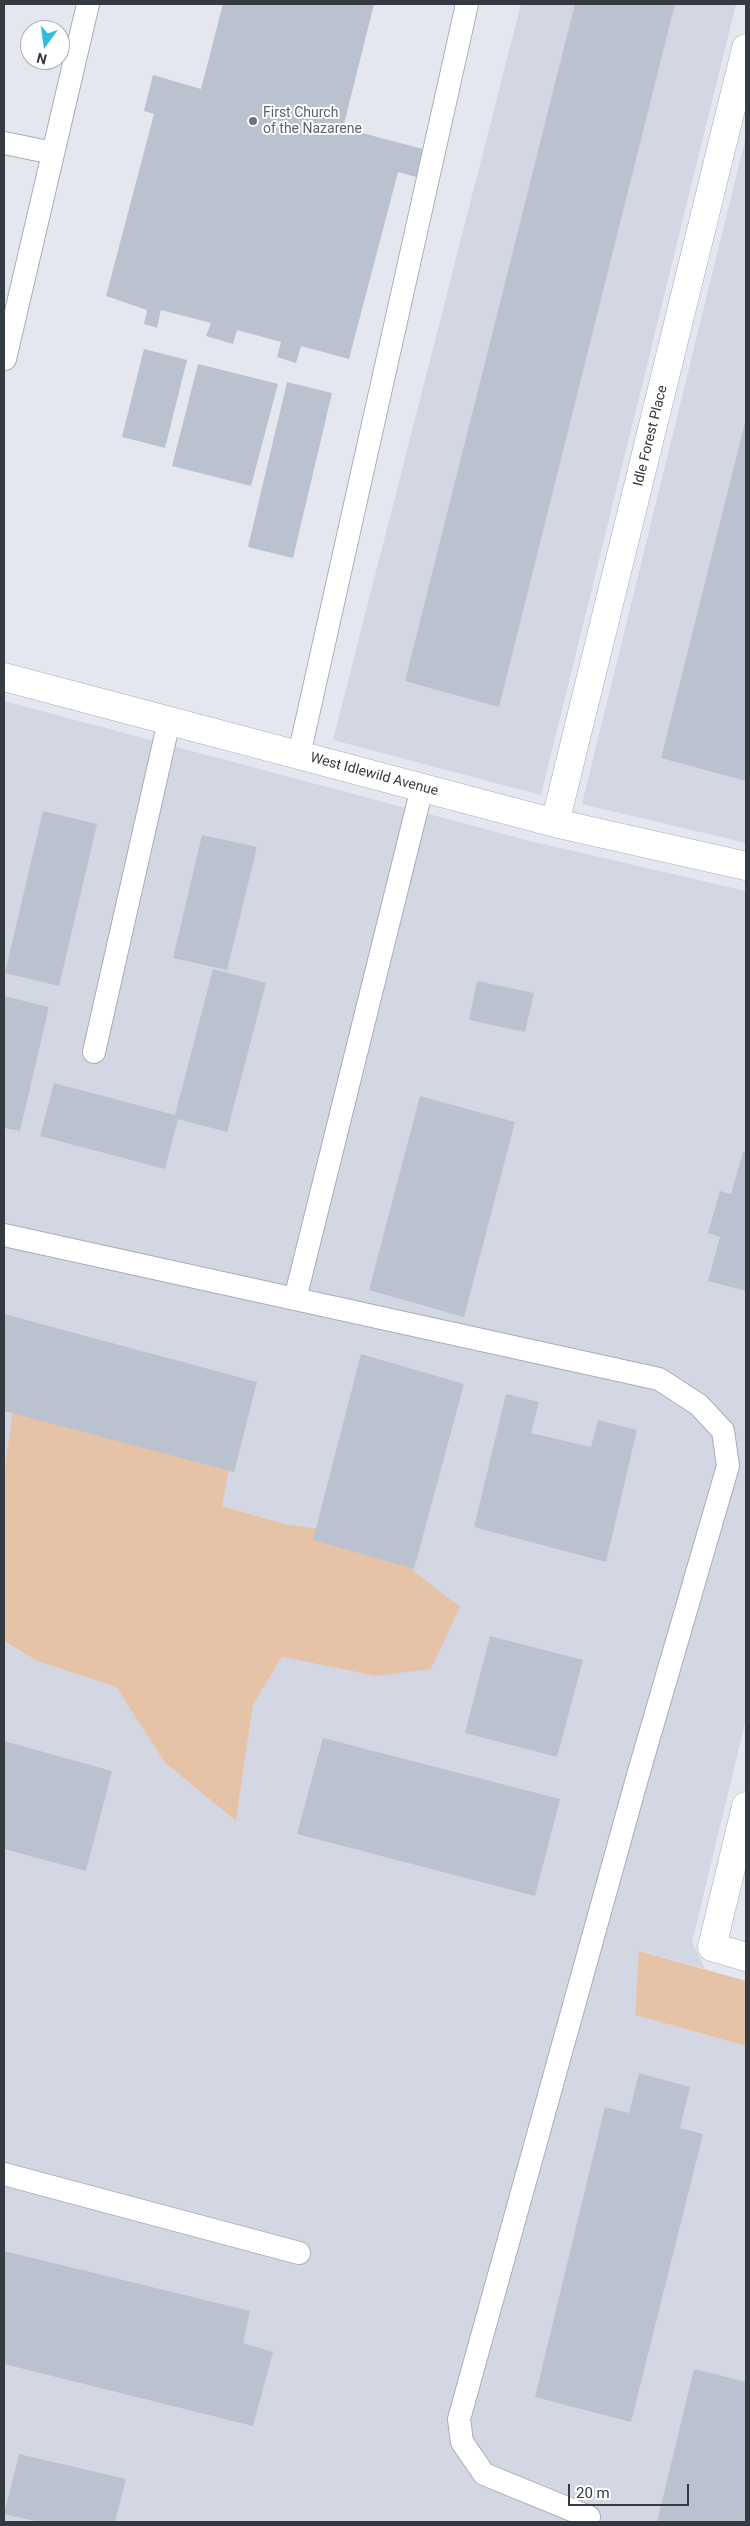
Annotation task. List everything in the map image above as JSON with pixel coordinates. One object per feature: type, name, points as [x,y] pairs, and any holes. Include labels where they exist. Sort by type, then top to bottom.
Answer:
[{"type":"street","name":"Idle Forest Place","points":[[556,823],[746,48]]},
{"type":"street","name":"West Idlewild Avenue","points":[[4,677],[556,823],[746,866]]},
{"type":"street","points":[[746,1806],[712,1947],[746,1957]]},
{"type":"lane","points":[[5,358],[88,4]]},
{"type":"lane","points":[[299,755],[467,4]]},
{"type":"lane","points":[[4,142],[53,153]]},
{"type":"lane","points":[[94,1052],[169,721]]},
{"type":"lane","points":[[295,1299],[422,788]]},
{"type":"lane","points":[[4,1235],[659,1379],[699,1405],[722,1430],[728,1466],[635,1784],[459,2419],[462,2442],[484,2474],[589,2518],[587,2522]]},
{"type":"lane","points":[[4,2174],[299,2253]]},
{"type":"shaded area","points":[[521,4],[736,4],[541,795],[333,740]]},
{"type":"shaded area","points":[[746,136],[746,843],[582,804]]},
{"type":"shaded area","points":[[4,701],[530,841],[746,891],[746,1719],[692,1942],[705,1969],[640,1951],[635,2015],[746,2046],[746,2522],[4,2522],[4,1641],[37,1661],[116,1687],[165,1763],[236,1821],[253,1705],[282,1657],[376,1676],[285,1524],[222,1506],[5,1469],[4,1475]]},
{"type":"shaded area","points":[[15,1396],[233,1447],[222,1506],[285,1524],[370,1537],[460,1607],[431,1669],[376,1676],[282,1657],[253,1705],[236,1821],[165,1763],[116,1687],[37,1661],[4,1641],[4,1475]]},
{"type":"shaded area","points":[[639,1951],[746,1981],[746,2046],[635,2015]]},
{"type":"building","points":[[223,4],[374,4],[343,128],[442,154],[434,182],[398,172],[349,359],[301,346],[296,363],[277,357],[281,342],[237,330],[233,344],[206,336],[211,323],[161,310],[157,328],[144,324],[147,310],[106,296],[154,114],[144,111],[153,75],[201,89]]},
{"type":"building","points":[[575,4],[675,4],[499,707],[405,681]]},
{"type":"building","points":[[144,349],[187,360],[165,448],[122,437]]},
{"type":"building","points":[[198,364],[278,384],[251,486],[172,466]]},
{"type":"building","points":[[287,382],[332,393],[293,558],[248,547]]},
{"type":"building","points":[[746,418],[746,781],[661,758]]},
{"type":"building","points":[[43,811],[97,824],[59,986],[5,973]]},
{"type":"building","points":[[202,835],[257,847],[227,970],[173,958]]},
{"type":"building","points":[[213,969],[266,983],[227,1132],[178,1119],[165,1169],[40,1136],[54,1083],[175,1115]]},
{"type":"building","points":[[477,981],[534,993],[525,1032],[469,1020]]},
{"type":"building","points":[[4,996],[49,1007],[20,1131],[4,1128]]},
{"type":"building","points":[[420,1096],[515,1122],[464,1317],[369,1290]]},
{"type":"building","points":[[743,1152],[746,1153],[746,1291],[708,1281],[720,1237],[708,1233],[720,1191],[731,1194]]},
{"type":"building","points":[[4,1314],[257,1382],[234,1472],[4,1411]]},
{"type":"building","points":[[361,1354],[464,1384],[414,1569],[313,1540]]},
{"type":"building","points":[[506,1394],[539,1402],[531,1433],[591,1447],[598,1420],[637,1430],[606,1562],[474,1527]]},
{"type":"building","points":[[490,1636],[583,1660],[557,1757],[465,1733]]},
{"type":"building","points":[[323,1738],[560,1799],[535,1896],[297,1834]]},
{"type":"building","points":[[4,1741],[112,1771],[86,1871],[4,1849]]},
{"type":"building","points":[[639,2073],[690,2087],[680,2128],[703,2134],[631,2422],[535,2397],[605,2107],[629,2113]]},
{"type":"building","points":[[4,2251],[250,2311],[243,2343],[273,2352],[253,2426],[4,2364]]},
{"type":"building","points":[[694,2369],[746,2382],[746,2522],[657,2522]]},
{"type":"building","points":[[19,2454],[126,2479],[115,2522],[40,2522],[4,2514]]},
{"type":"place","name":"First Church of the Nazarene","points":[[253,121]]}]
